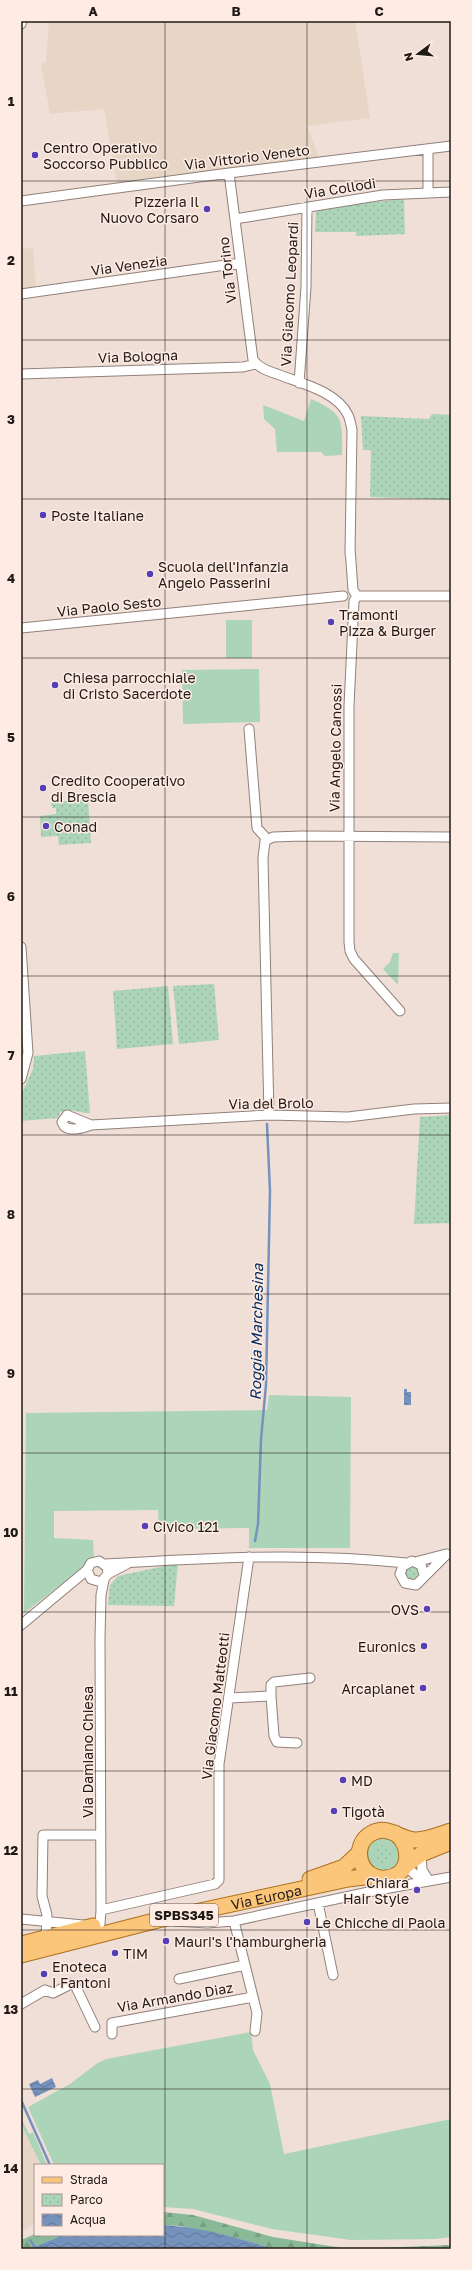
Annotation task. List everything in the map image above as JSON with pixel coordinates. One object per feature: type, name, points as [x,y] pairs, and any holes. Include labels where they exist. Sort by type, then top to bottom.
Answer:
[{"type":"main road","name":"Via Europa","points":[[21,1944],[99,1920],[313,1879],[344,1867],[359,1853],[362,1844],[371,1834],[383,1830],[417,1840],[451,1831]]},
{"type":"main road","points":[[395,1833],[403,1840],[407,1850],[403,1874]]},
{"type":"main road","name":"Via Europa","points":[[21,1955],[158,1920],[348,1879],[376,1881],[392,1877],[403,1874],[421,1854],[451,1842]]},
{"type":"main road","points":[[359,1853],[362,1864],[376,1881]]},
{"type":"street","name":"Via Vittorio Veneto","points":[[22,201],[229,173],[451,146]]},
{"type":"street","points":[[428,149],[428,193]]},
{"type":"street","name":"Via Torino","points":[[229,173],[251,356],[256,364]]},
{"type":"street","name":"Via Collodi","points":[[235,219],[383,195],[451,192]]},
{"type":"street","name":"Via Giacomo Leopardi","points":[[299,383],[306,287],[307,207]]},
{"type":"street","name":"Via Venezia","points":[[21,294],[240,263]]},
{"type":"street","name":"Via Angelo Canossi","points":[[256,364],[329,396],[340,404],[348,415],[352,430],[348,837],[350,951],[354,959],[400,1011]]},
{"type":"street","name":"Via Bologna","points":[[21,374],[243,367],[256,364]]},
{"type":"street","name":"Via Paolo Sesto","points":[[21,628],[350,596],[451,596]]},
{"type":"street","points":[[249,729],[257,828],[270,838],[451,837]]},
{"type":"street","points":[[269,1115],[263,858],[270,838]]},
{"type":"street","points":[[21,947],[28,1053],[21,1079]]},
{"type":"street","name":"Via del Brolo","points":[[91,1125],[269,1115],[348,1117],[414,1109],[451,1108]]},
{"type":"street","points":[[21,1625],[87,1570],[91,1563],[95,1561],[105,1564],[215,1557],[250,1557],[410,1562],[449,1553]]},
{"type":"street","points":[[379,1560],[400,1574],[403,1581],[410,1585],[419,1584],[424,1574],[449,1553]]},
{"type":"street","name":"Via Giacomo Matteotti","points":[[217,1883],[219,1880],[219,1773],[250,1557]]},
{"type":"street","points":[[69,1585],[99,1579],[131,1562]]},
{"type":"street","points":[[400,1574],[410,1562]]},
{"type":"street","points":[[410,1562],[423,1568],[424,1574]]},
{"type":"street","points":[[99,1579],[105,1564]]},
{"type":"street","points":[[87,1570],[99,1579]]},
{"type":"street","name":"Via Damiano Chiesa","points":[[99,1579],[101,1594],[101,1835],[99,1920]]},
{"type":"street","points":[[297,1743],[277,1742],[274,1736],[271,1685],[274,1682],[310,1678]]},
{"type":"street","points":[[229,1698],[271,1696]]},
{"type":"street","points":[[46,1937],[46,1921],[42,1896],[43,1835],[101,1835]]},
{"type":"street","points":[[421,1854],[422,1870],[430,1882]]},
{"type":"street","points":[[403,1874],[417,1876],[430,1882]]},
{"type":"street","points":[[403,1874],[430,1882],[451,1878]]},
{"type":"street","points":[[158,1920],[208,1923],[234,1921],[318,1903],[376,1881]]},
{"type":"street","name":"Via Europa","points":[[99,1920],[217,1883]]},
{"type":"street","points":[[318,1903],[333,1975]]},
{"type":"street","points":[[21,1919],[46,1921],[99,1920]]},
{"type":"street","points":[[234,1921],[253,1997],[256,2014],[255,2031]]},
{"type":"street","points":[[179,1979],[245,1965]]},
{"type":"street","points":[[21,2004],[45,1990],[52,1993],[71,1984],[75,1985],[95,2027]]},
{"type":"street","name":"Via Armando Diaz","points":[[112,2034],[112,2023],[253,1997]]},
{"type":"shaded area","points":[[49,21],[355,21],[370,118],[307,126],[319,158],[117,182],[104,109],[50,114],[41,64],[46,62]]},
{"type":"shaded area","points":[[33,248],[36,288],[21,289],[21,249]]},
{"type":"shaded area","points":[[21,2124],[41,2164],[34,2164],[34,2223],[25,2230],[21,2228]]},
{"type":"green space","points":[[404,199],[405,234],[356,236],[356,232],[315,232],[316,208]]},
{"type":"green space","points":[[311,399],[322,404],[336,414],[341,426],[342,455],[325,456],[321,452],[277,452],[275,429],[264,419],[263,405],[304,421]]},
{"type":"green space","points":[[432,414],[451,415],[451,500],[370,497],[371,450],[363,450],[361,416],[429,419]]},
{"type":"green space","points":[[226,620],[252,620],[252,658],[226,658]]},
{"type":"green space","points":[[259,669],[260,722],[183,724],[182,670]]},
{"type":"green space","points":[[88,800],[91,843],[59,845],[58,836],[41,837],[40,816],[56,814],[56,808],[52,808],[51,802]]},
{"type":"green space","points":[[393,953],[399,953],[398,985],[383,969],[390,962]]},
{"type":"green space","points":[[214,984],[219,1040],[179,1044],[173,986]]},
{"type":"green space","points":[[168,986],[173,1044],[117,1049],[113,991]]},
{"type":"green space","points":[[85,1051],[90,1113],[64,1111],[60,1112],[58,1118],[21,1121],[21,1095],[33,1069],[34,1056]]},
{"type":"green space","points":[[451,1115],[451,1223],[414,1224],[420,1117]]},
{"type":"green space","points":[[269,1395],[351,1397],[350,1548],[249,1548],[249,1528],[159,1529],[158,1510],[54,1511],[54,1538],[93,1540],[94,1559],[24,1613],[26,1413],[267,1410]]},
{"type":"green space","points":[[178,1563],[174,1606],[108,1605],[110,1585],[118,1576]]},
{"type":"green space","points":[[410,1567],[414,1567],[418,1573],[414,1579],[410,1579],[406,1575],[406,1571]]},
{"type":"green space","points":[[379,1838],[389,1838],[398,1844],[401,1859],[395,1868],[380,1872],[371,1867],[366,1858],[370,1843]]},
{"type":"green space","points":[[380,1845],[388,1845],[393,1850],[391,1861],[388,1863],[380,1863],[375,1858],[375,1850]]},
{"type":"green space","points":[[251,2032],[253,2050],[270,2084],[284,2154],[451,2119],[451,2237],[435,2239],[351,2240],[272,2229],[193,2209],[164,2207],[164,2164],[54,2164],[28,2107],[70,2084],[96,2064],[106,2059]]},
{"type":"green space","points":[[21,2118],[29,2134],[33,2132],[47,2164],[41,2164],[21,2124]]},
{"type":"green space","points":[[164,2212],[193,2215],[273,2237],[349,2249],[274,2249],[236,2238],[181,2226],[164,2225]]},
{"type":"green space","points":[[34,2234],[34,2236],[61,2236],[29,2249],[21,2249],[21,2240]]},
{"type":"green space","points":[[450,2245],[451,2249],[353,2249]]},
{"type":"water","points":[[404,1389],[407,1389],[407,1392],[411,1392],[411,1405],[404,1405]]},
{"type":"water","points":[[52,2078],[56,2087],[35,2097],[29,2084],[38,2080],[40,2084]]},
{"type":"water","points":[[164,2225],[191,2228],[233,2237],[274,2249],[29,2249],[61,2236],[164,2236]]},
{"type":"waterway","name":"Roggia Marchesina","points":[[255,1541],[258,1524],[261,1439],[266,1385],[270,1191],[267,1124]]},
{"type":"waterway","points":[[21,2100],[50,2164]]},
{"type":"waterway","points":[[30,2240],[36,2249]]},
{"type":"place","name":"Centro Operativo Soccorso Pubblico","points":[[35,155]]},
{"type":"place","name":"Pizzeria Il Nuovo Corsaro","points":[[207,209]]},
{"type":"place","name":"Poste Italiane","points":[[43,515]]},
{"type":"place","name":"Scuola dell'Infanzia Angelo Passerini","points":[[150,574]]},
{"type":"place","name":"Tramonti Pizza & Burger","points":[[331,622]]},
{"type":"place","name":"Chiesa parrocchiale di Cristo Sacerdote","points":[[55,685]]},
{"type":"place","name":"Credito Cooperativo di Brescia","points":[[43,788]]},
{"type":"place","name":"Conad","points":[[46,826]]},
{"type":"place","name":"Civico 121","points":[[145,1526]]},
{"type":"place","name":"OVS","points":[[427,1609]]},
{"type":"place","name":"Euronics","points":[[424,1646]]},
{"type":"place","name":"Arcaplanet","points":[[423,1688]]},
{"type":"place","name":"MD","points":[[343,1780]]},
{"type":"place","name":"Tigotà","points":[[334,1811]]},
{"type":"place","name":"Chiara Hair Style","points":[[417,1890]]},
{"type":"place","name":"Le Chicche di Paola","points":[[307,1922]]},
{"type":"place","name":"Mauri's l'hamburgheria","points":[[166,1941]]},
{"type":"place","name":"TIM","points":[[115,1953]]},
{"type":"place","name":"Enoteca I Fantoni","points":[[44,1974]]}]
